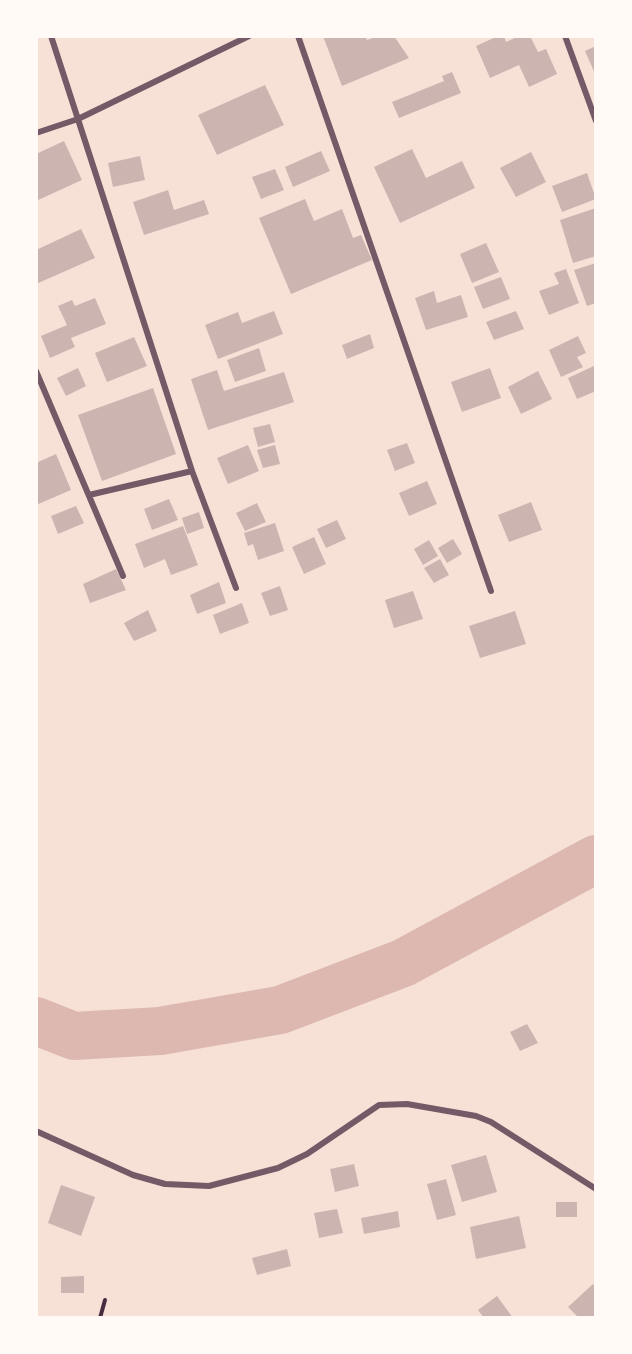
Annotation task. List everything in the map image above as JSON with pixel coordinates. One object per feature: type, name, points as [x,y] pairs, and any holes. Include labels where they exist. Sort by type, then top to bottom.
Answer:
[{"type":"street","points":[[51,36],[192,471],[236,588]]},
{"type":"street","points":[[36,133],[78,119],[249,36]]},
{"type":"street","points":[[298,36],[491,591]]},
{"type":"street","points":[[565,36],[596,121]]},
{"type":"street","points":[[36,371],[39,385],[123,576]]},
{"type":"street","points":[[89,495],[192,471]]},
{"type":"street","points":[[36,1131],[133,1175],[165,1184],[209,1186],[278,1168],[307,1154],[379,1106],[407,1104],[476,1116],[491,1122],[596,1189]]},
{"type":"path","points":[[100,1318],[105,1299]]},
{"type":"building","points":[[323,36],[365,36],[367,40],[378,36],[394,36],[409,58],[342,86]]},
{"type":"building","points":[[498,36],[504,36],[506,42],[519,36],[530,36],[538,52],[546,49],[557,74],[529,87],[519,65],[490,78],[476,46]]},
{"type":"building","points":[[596,46],[596,76],[585,51]]},
{"type":"building","points":[[452,72],[461,93],[399,118],[392,102],[444,81],[442,76]]},
{"type":"building","points":[[265,85],[284,125],[217,155],[198,115]]},
{"type":"building","points":[[64,141],[82,180],[36,201],[36,154]]},
{"type":"building","points":[[412,149],[426,178],[462,161],[475,188],[400,223],[374,167]]},
{"type":"building","points":[[321,151],[330,171],[293,187],[285,167]]},
{"type":"building","points":[[531,152],[546,182],[516,197],[500,168]]},
{"type":"building","points":[[140,156],[145,180],[113,187],[108,163]]},
{"type":"building","points":[[275,169],[284,190],[261,199],[252,177]]},
{"type":"building","points":[[587,173],[596,199],[562,212],[552,186]]},
{"type":"building","points":[[168,190],[174,210],[204,200],[209,214],[144,235],[133,202]]},
{"type":"building","points":[[305,199],[314,221],[342,209],[353,238],[361,235],[372,260],[291,294],[259,218]]},
{"type":"building","points":[[596,208],[596,256],[573,263],[560,220]]},
{"type":"building","points":[[81,229],[95,258],[36,284],[36,250]]},
{"type":"building","points":[[486,243],[499,272],[472,283],[460,254]]},
{"type":"building","points":[[596,263],[596,303],[587,306],[574,270]]},
{"type":"building","points":[[566,269],[579,303],[549,315],[539,291],[559,284],[554,273]]},
{"type":"building","points":[[501,277],[510,299],[483,309],[474,287]]},
{"type":"building","points":[[434,291],[437,303],[461,295],[468,317],[426,330],[415,298]]},
{"type":"building","points":[[95,298],[106,324],[71,338],[75,347],[50,358],[41,336],[67,325],[58,306],[72,300],[75,306]]},
{"type":"building","points":[[274,311],[283,334],[218,359],[205,325],[238,312],[242,323]]},
{"type":"building","points":[[516,311],[524,329],[494,340],[486,322]]},
{"type":"building","points":[[370,334],[374,348],[347,359],[342,345]]},
{"type":"building","points":[[578,336],[586,353],[577,357],[583,367],[561,377],[549,350]]},
{"type":"building","points":[[134,337],[147,366],[107,382],[95,353]]},
{"type":"building","points":[[259,348],[266,371],[235,382],[227,360]]},
{"type":"building","points":[[596,365],[596,391],[577,399],[568,378]]},
{"type":"building","points":[[78,368],[86,386],[66,396],[57,378]]},
{"type":"building","points":[[490,368],[501,398],[462,412],[451,382]]},
{"type":"building","points":[[217,370],[224,391],[284,372],[294,402],[208,430],[191,379]]},
{"type":"building","points":[[538,371],[552,399],[521,414],[508,387]]},
{"type":"building","points":[[153,388],[176,454],[102,481],[78,415]]},
{"type":"building","points":[[270,424],[275,442],[258,447],[253,428]]},
{"type":"building","points":[[407,443],[415,463],[395,471],[387,450]]},
{"type":"building","points":[[248,445],[259,471],[228,484],[217,458]]},
{"type":"building","points":[[275,445],[280,464],[263,468],[257,450]]},
{"type":"building","points":[[56,454],[71,490],[36,505],[36,463]]},
{"type":"building","points":[[427,481],[437,504],[409,516],[399,493]]},
{"type":"building","points":[[169,499],[178,520],[152,530],[144,509]]},
{"type":"building","points":[[531,502],[542,530],[509,542],[498,515]]},
{"type":"building","points":[[257,503],[266,522],[245,531],[236,513]]},
{"type":"building","points":[[76,506],[84,523],[58,534],[51,516]]},
{"type":"building","points":[[199,512],[204,528],[187,534],[182,518]]},
{"type":"building","points":[[337,520],[346,539],[326,548],[317,529]]},
{"type":"building","points":[[275,523],[284,551],[258,560],[253,544],[248,546],[244,533]]},
{"type":"building","points":[[183,526],[198,565],[171,575],[165,559],[144,568],[135,544]]},
{"type":"building","points":[[314,537],[326,564],[304,574],[292,547]]},
{"type":"building","points":[[453,539],[462,554],[447,563],[438,548]]},
{"type":"building","points":[[429,540],[438,556],[423,565],[414,549]]},
{"type":"building","points":[[440,559],[449,575],[434,583],[424,568]]},
{"type":"building","points":[[116,569],[126,590],[90,603],[83,584]]},
{"type":"building","points":[[219,582],[226,603],[197,614],[190,595]]},
{"type":"building","points":[[280,586],[288,610],[270,616],[261,593]]},
{"type":"building","points":[[413,591],[423,619],[394,628],[385,600]]},
{"type":"building","points":[[242,603],[249,623],[220,634],[213,615]]},
{"type":"building","points":[[148,610],[157,631],[134,641],[124,623]]},
{"type":"building","points":[[515,611],[526,644],[480,658],[469,626]]},
{"type":"building","points":[[527,1024],[538,1043],[520,1051],[510,1032]]},
{"type":"building","points":[[486,1155],[497,1192],[462,1202],[451,1165]]},
{"type":"building","points":[[354,1164],[359,1186],[335,1192],[330,1169]]},
{"type":"building","points":[[446,1179],[456,1215],[437,1220],[427,1184]]},
{"type":"building","points":[[61,1185],[95,1197],[81,1236],[48,1223]]},
{"type":"building","points":[[556,1202],[577,1202],[577,1217],[556,1217]]},
{"type":"building","points":[[337,1209],[343,1233],[319,1238],[314,1213]]},
{"type":"building","points":[[398,1211],[400,1227],[364,1234],[361,1218]]},
{"type":"building","points":[[519,1216],[526,1248],[476,1259],[470,1227]]},
{"type":"building","points":[[287,1249],[291,1266],[257,1275],[252,1258]]},
{"type":"building","points":[[84,1276],[84,1293],[61,1293],[61,1277]]},
{"type":"building","points":[[593,1284],[596,1288],[596,1318],[579,1318],[568,1307]]},
{"type":"building","points":[[497,1296],[513,1318],[484,1318],[478,1310]]},
{"type":"waterway","points":[[36,1021],[74,1036],[160,1031],[280,1010],[403,963],[596,859]]}]
